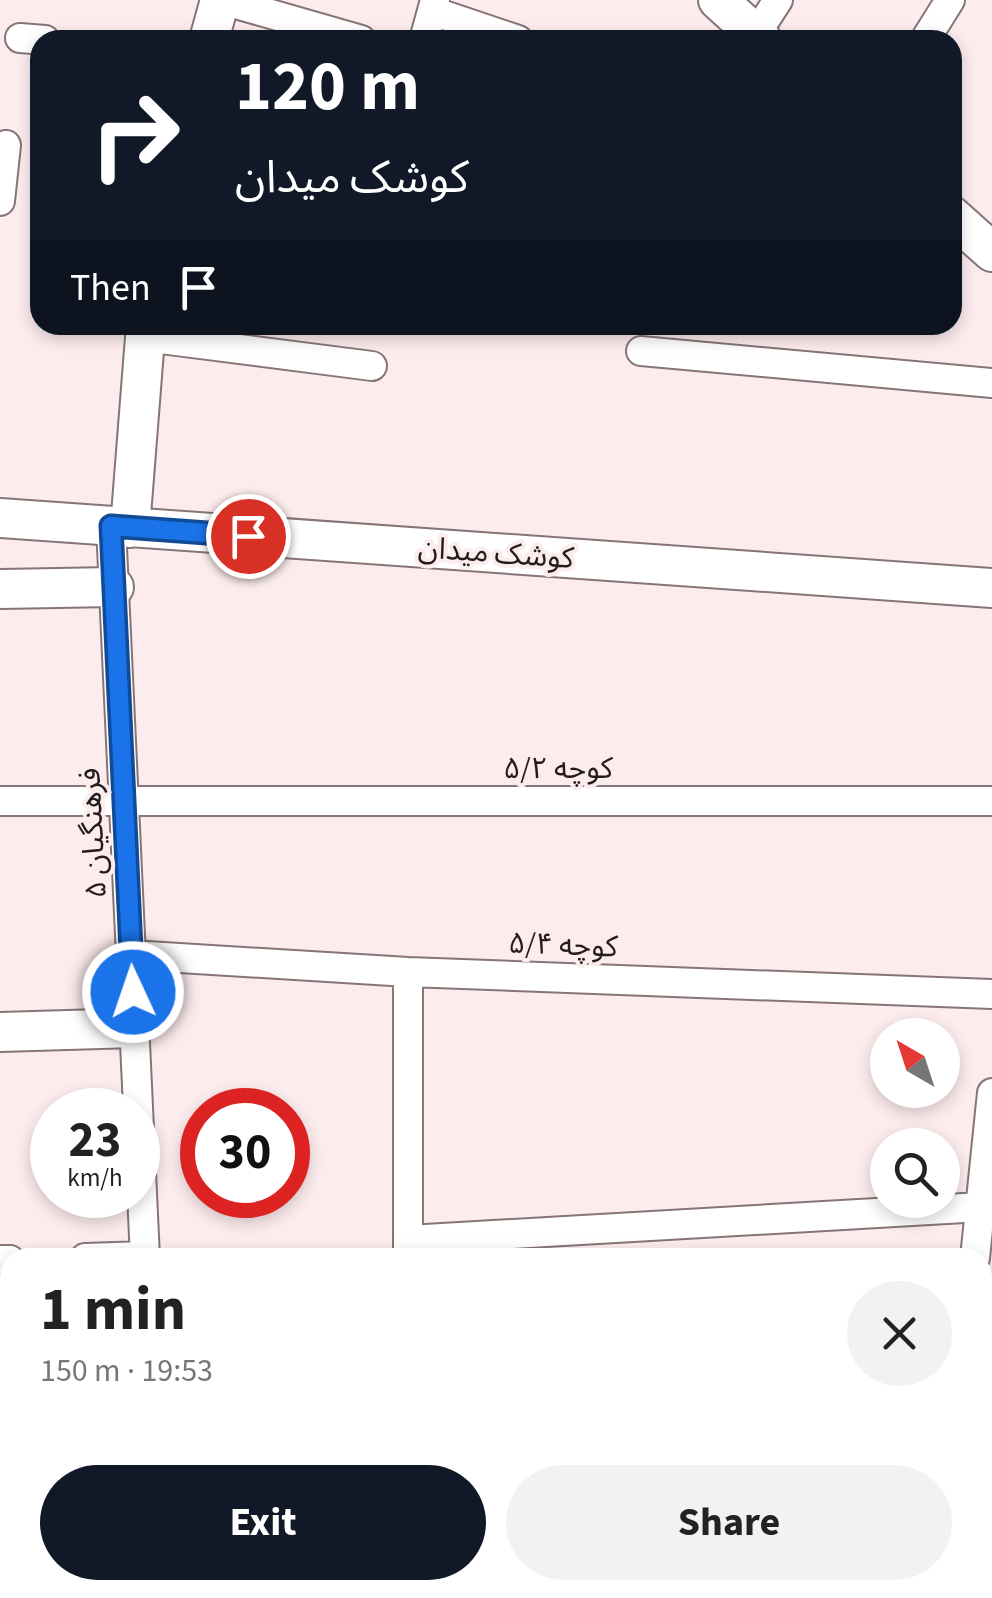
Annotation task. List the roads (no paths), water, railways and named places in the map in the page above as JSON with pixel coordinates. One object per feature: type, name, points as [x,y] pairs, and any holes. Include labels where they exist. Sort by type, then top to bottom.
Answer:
[{"type":"street","points":[[212,30],[221,0],[326,30]]},
{"type":"street","points":[[718,0],[751,30]]},
{"type":"street","points":[[763,30],[778,0]]},
{"type":"street","points":[[931,30],[950,0]]},
{"type":"street","points":[[427,30],[434,6],[493,30]]},
{"type":"street","points":[[0,201],[6,145]]},
{"type":"street","points":[[962,225],[992,252]]},
{"type":"street","points":[[121,527],[145,335]]},
{"type":"street","points":[[172,335],[372,366]]},
{"type":"street","points":[[641,351],[992,383]]},
{"type":"street","name":"کوشک میدان","points":[[0,518],[992,588]]},
{"type":"street","name":"فرهنگیان ۵","points":[[121,527],[114,587],[144,1248]]},
{"type":"street","points":[[0,589],[114,587]]},
{"type":"street","name":"کوچه ۵/۲","points":[[0,802],[992,802]]},
{"type":"street","name":"کوچه ۵/۴","points":[[131,956],[408,972],[992,994]]},
{"type":"street","points":[[408,972],[408,1248]]},
{"type":"street","points":[[0,1032],[134,1028]]},
{"type":"street","points":[[976,1248],[992,1093]]},
{"type":"street","points":[[422,1248],[981,1207]]}]
